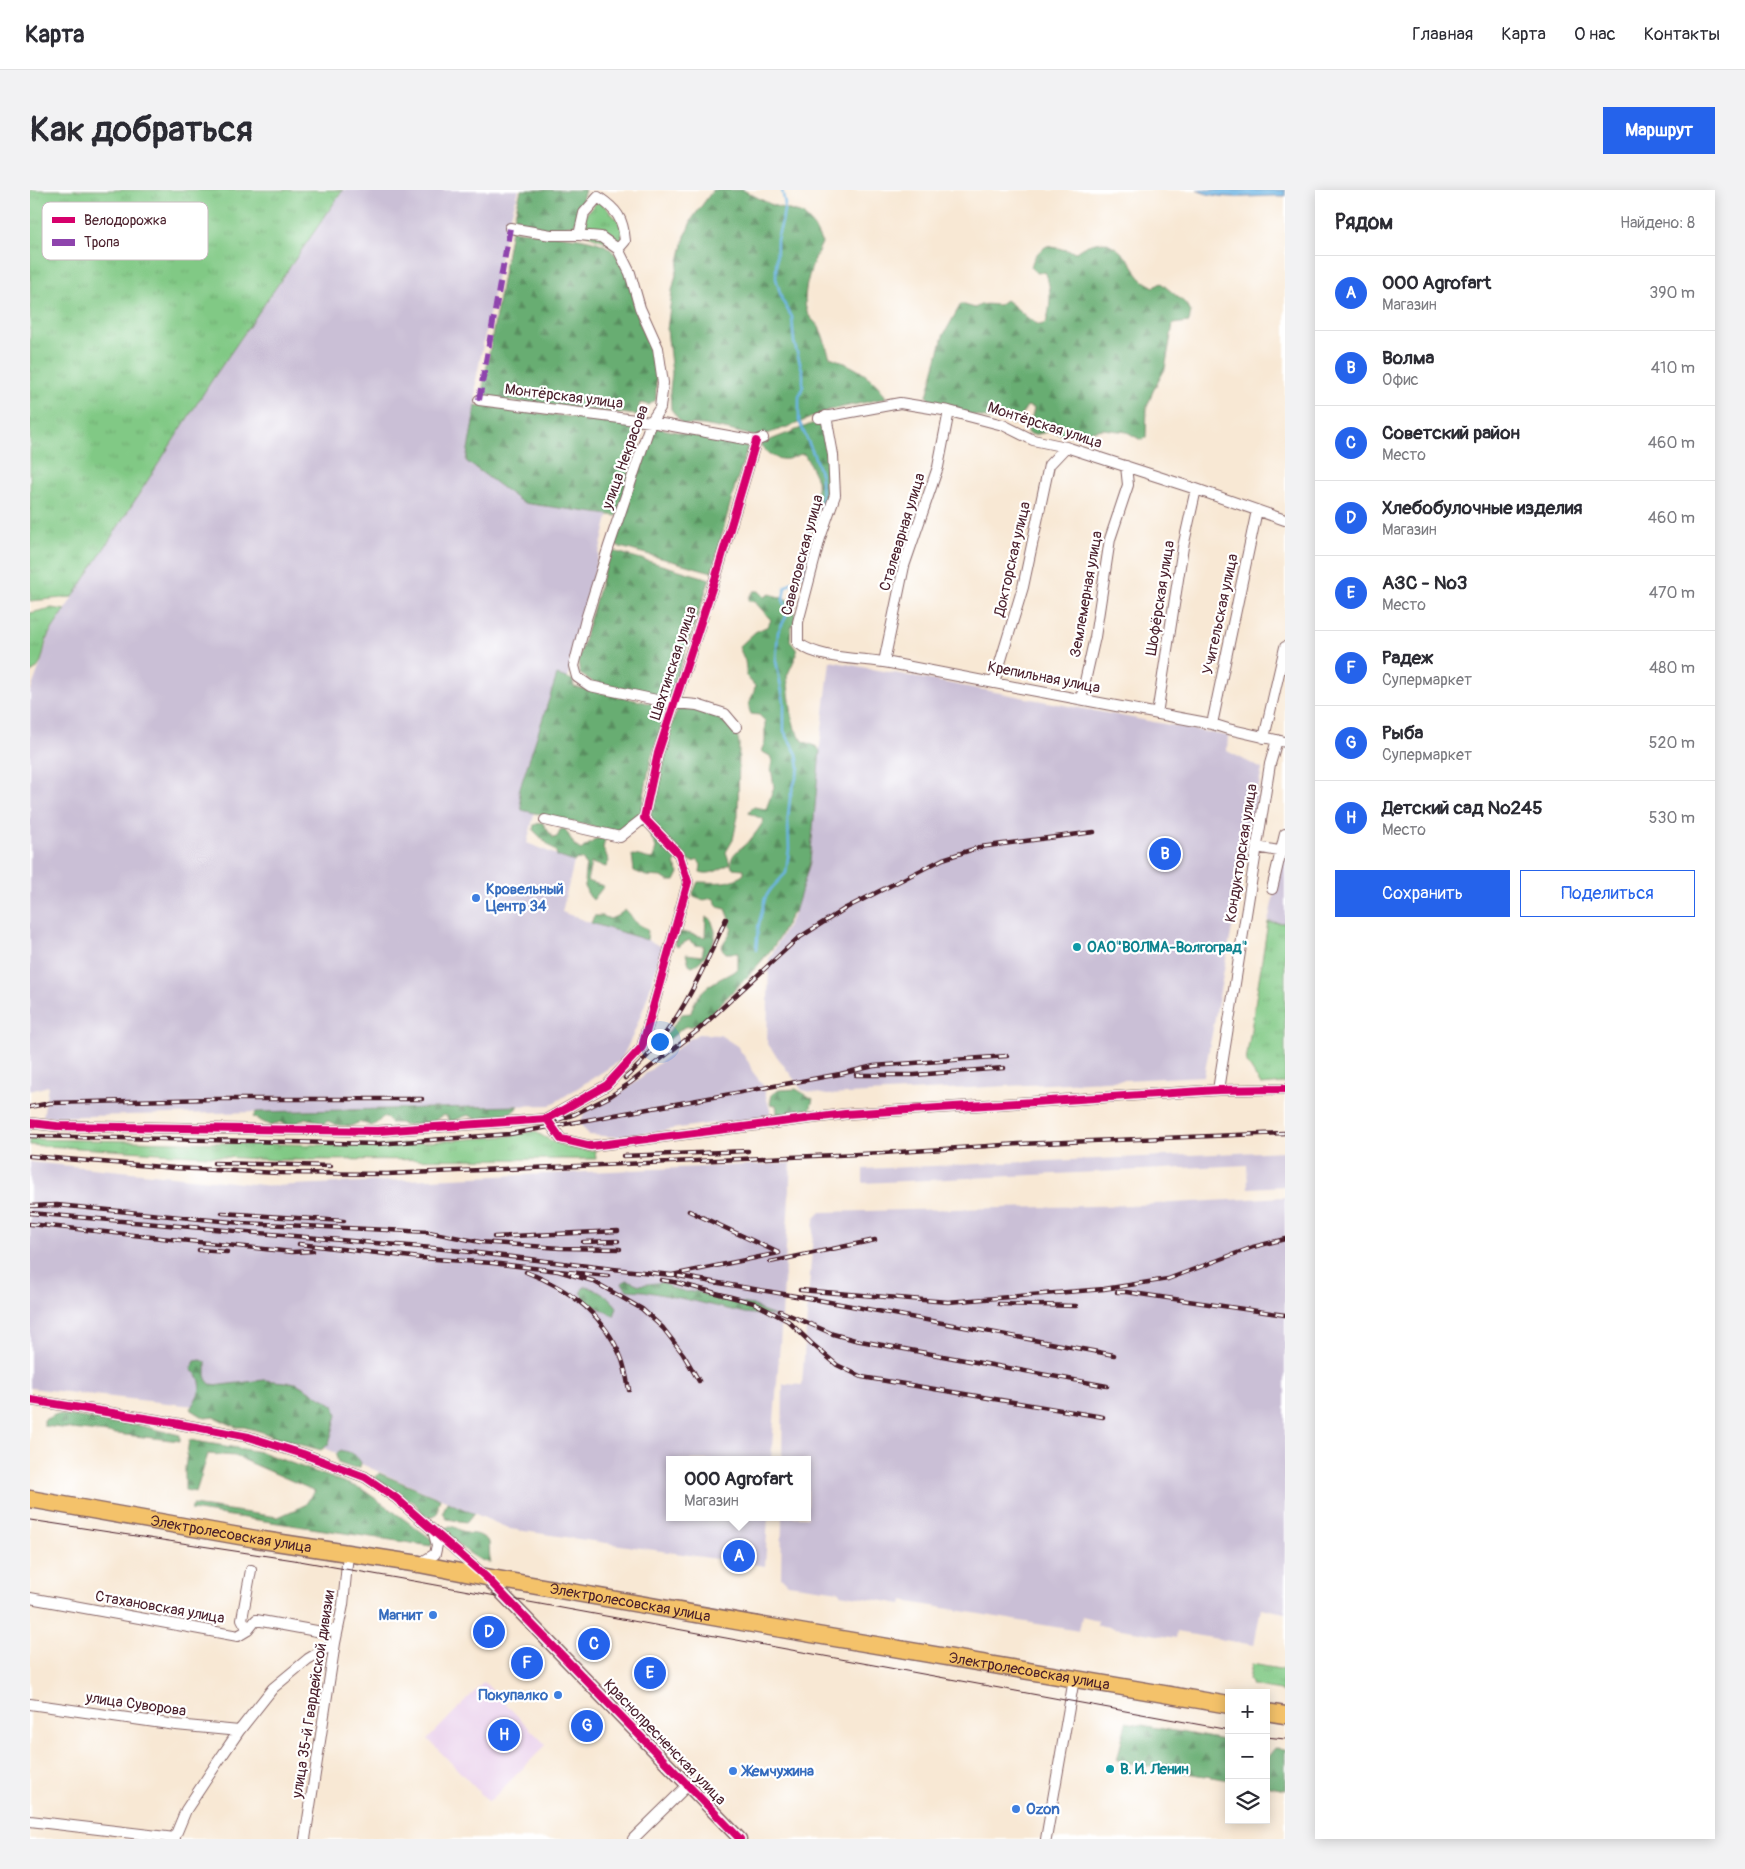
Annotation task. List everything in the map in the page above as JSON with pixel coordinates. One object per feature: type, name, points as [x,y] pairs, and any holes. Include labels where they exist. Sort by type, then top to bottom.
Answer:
[{"type":"main road","name":"Электролесовская улица","points":[[30,1500],[348,1554],[419,1564],[1225,1705]]},
{"type":"main road","points":[[1270,1713],[1285,1715]]},
{"type":"street","points":[[510,228],[551,235],[579,235],[600,238],[618,250],[625,241],[623,225],[612,207],[598,197],[584,213],[579,235]]},
{"type":"street","name":"улица Некрасова","points":[[618,250],[630,273],[640,308],[658,348],[663,383],[660,408],[652,422],[609,546],[586,619],[574,666],[576,677],[590,686],[675,704]]},
{"type":"street","name":"Монтёрская улица","points":[[479,400],[652,422],[760,440]]},
{"type":"street","name":"Монтёрская улица","points":[[822,417],[900,403],[949,412],[1002,425],[1033,440],[1066,447],[1126,466],[1285,520]]},
{"type":"street","name":"Сталеварная улица","points":[[884,662],[904,566],[938,467],[949,412]]},
{"type":"street","name":"Савеловская улица","points":[[798,643],[798,622],[820,538],[835,495],[833,455],[822,417]]},
{"type":"street","name":"Шахтинская улица","points":[[644,818],[658,753],[760,440]]},
{"type":"street","name":"Докторская улица","points":[[994,683],[1023,588],[1049,465],[1066,447]]},
{"type":"street","name":"Землемерная улица","points":[[1081,699],[1095,637],[1110,539],[1128,485],[1126,466]]},
{"type":"street","name":"Шофёрская улица","points":[[1157,714],[1182,547],[1196,489]]},
{"type":"street","name":"Учительская улица","points":[[1212,724],[1257,510]]},
{"type":"street","name":"Крепильная улица","points":[[798,643],[805,649],[823,654],[884,662],[1081,699],[1212,724],[1281,741]]},
{"type":"street","points":[[1264,738],[1285,647]]},
{"type":"street","points":[[675,704],[697,705],[725,714],[736,727]]},
{"type":"street","name":"Кондукторская улица","points":[[1218,1090],[1270,764],[1281,741]]},
{"type":"street","points":[[30,1123],[67,1127],[378,1131],[547,1119],[607,1086],[642,1047],[688,882],[679,854],[644,818],[620,837],[545,820]]},
{"type":"street","points":[[1272,889],[1283,851],[1285,834]]},
{"type":"street","points":[[1257,847],[1283,851]]},
{"type":"street","points":[[547,1119],[561,1139],[591,1146],[845,1114],[1218,1090],[1285,1089]]},
{"type":"street","points":[[30,1400],[249,1437],[303,1454],[365,1477],[396,1498],[486,1577]]},
{"type":"street","points":[[419,1564],[435,1554],[437,1545],[433,1530]]},
{"type":"street","name":"улица 35-й Гвардейской дивизии","points":[[304,1839],[335,1643],[343,1605],[348,1554]]},
{"type":"street","points":[[248,1630],[242,1619],[250,1570]]},
{"type":"street","name":"Краснопресненская улица","points":[[486,1577],[740,1839]]},
{"type":"street","name":"Стахановская улица","points":[[30,1598],[238,1636],[248,1630],[256,1620],[322,1632],[338,1628]]},
{"type":"street","points":[[30,1821],[175,1839],[186,1810],[239,1731],[273,1688],[308,1659],[335,1643]]},
{"type":"street","points":[[1046,1839],[1074,1678]]},
{"type":"street","name":"улица Суворова","points":[[30,1704],[176,1726],[239,1731]]},
{"type":"street","points":[[633,1839],[688,1785]]},
{"type":"shaded area","points":[[343,190],[519,190],[506,231],[476,380],[476,405],[466,461],[609,513],[527,843],[574,862],[562,912],[663,947],[645,1004],[621,1060],[551,1105],[43,1117],[48,1086],[30,1091],[30,692],[41,663],[48,636],[212,380]]},
{"type":"shaded area","points":[[830,661],[1228,736],[1227,751],[1262,769],[1204,1076],[827,1095],[802,1090],[767,1043],[769,959],[795,912],[810,862],[815,789]]},
{"type":"shaded area","points":[[1285,843],[1285,923],[1268,922]]},
{"type":"shaded area","points":[[698,1034],[720,1035],[737,1046],[763,1085],[770,1110],[770,1118],[706,1124],[619,1137],[589,1135],[580,1124],[585,1111],[625,1090]]},
{"type":"shaded area","points":[[1285,1151],[1285,1186],[1248,1188],[1247,1165],[863,1183],[863,1169]]},
{"type":"shaded area","points":[[30,1162],[273,1186],[791,1163],[771,1456],[666,1456],[666,1521],[768,1521],[765,1566],[510,1529],[240,1411],[30,1388]]},
{"type":"shaded area","points":[[1285,1197],[1285,1613],[1261,1608],[1254,1645],[1177,1632],[1176,1638],[1097,1625],[1098,1620],[1082,1616],[1079,1631],[903,1601],[902,1604],[840,1594],[840,1591],[788,1584],[781,1577],[782,1521],[811,1521],[811,1456],[782,1456],[783,1384],[802,1385],[814,1219],[821,1212],[1137,1205]]},
{"type":"shaded area","points":[[484,1682],[546,1745],[489,1802],[428,1739]]},
{"type":"green space","points":[[30,190],[343,190],[212,380],[73,597],[30,601]]},
{"type":"green space","points":[[521,190],[585,190],[574,226],[567,225],[566,232],[512,226]]},
{"type":"green space","points":[[713,190],[743,190],[772,205],[803,214],[814,227],[822,243],[812,267],[805,295],[807,312],[819,327],[830,357],[870,378],[886,398],[829,410],[758,437],[703,425],[682,424],[671,409],[670,390],[672,373],[667,330],[672,291],[685,236],[692,219]]},
{"type":"green space","points":[[599,200],[622,225],[623,241],[617,246],[582,233],[586,214]]},
{"type":"green space","points":[[511,230],[574,237],[606,246],[614,253],[626,272],[655,368],[656,400],[649,405],[640,403],[637,415],[481,398]]},
{"type":"green space","points":[[1104,242],[1112,245],[1123,254],[1144,281],[1154,287],[1161,283],[1185,303],[1191,312],[1189,322],[1173,324],[1165,369],[1147,407],[1146,437],[1141,440],[1127,432],[1103,429],[1071,435],[1051,431],[1034,435],[1028,433],[1034,408],[1027,406],[1018,420],[1012,425],[1003,414],[995,420],[932,406],[927,396],[943,336],[961,304],[975,308],[984,304],[999,305],[1006,300],[1035,323],[1040,325],[1046,323],[1050,304],[1049,284],[1045,272],[1037,273],[1031,268],[1036,255],[1047,246],[1076,252],[1089,245]]},
{"type":"green space","points":[[476,405],[644,426],[617,516],[523,503],[466,461]]},
{"type":"green space","points":[[822,420],[829,456],[831,497],[825,502],[815,502],[817,480],[804,454],[788,459],[779,459],[768,453],[760,444]]},
{"type":"green space","points":[[653,427],[748,447],[735,486],[712,572],[613,545]]},
{"type":"green space","points":[[610,550],[710,579],[669,699],[593,682],[580,674],[578,661]]},
{"type":"green space","points":[[754,591],[759,591],[765,597],[770,594],[795,602],[795,621],[791,628],[790,641],[797,654],[787,676],[792,717],[795,729],[803,741],[817,747],[820,751],[810,862],[795,912],[793,912],[777,942],[766,956],[739,986],[701,1023],[684,1027],[666,1042],[661,1042],[682,1014],[691,1013],[698,996],[703,990],[738,969],[738,953],[726,953],[721,948],[732,928],[730,927],[730,919],[726,909],[718,907],[714,899],[706,900],[694,897],[693,893],[698,882],[728,881],[739,878],[744,874],[744,869],[732,868],[732,859],[736,852],[750,840],[764,820],[749,813],[750,810],[754,807],[766,809],[774,788],[772,761],[770,756],[761,751],[765,742],[765,721],[759,715],[751,714],[749,710],[749,703],[755,686],[747,677],[745,661],[739,647],[755,632],[768,626],[771,620],[755,602],[749,601],[749,597]]},
{"type":"green space","points":[[52,608],[65,610],[49,634],[41,662],[30,673],[30,613]]},
{"type":"green space","points":[[557,675],[573,680],[574,687],[668,707],[651,758],[640,817],[618,833],[522,810],[519,791]]},
{"type":"green space","points":[[678,708],[696,709],[723,717],[736,730],[739,743],[738,816],[733,840],[726,852],[730,864],[715,871],[704,873],[700,872],[701,865],[698,860],[691,861],[684,857],[677,859],[674,864],[679,873],[675,881],[668,881],[662,877],[646,876],[634,871],[632,855],[653,859],[656,847],[645,825],[658,760]]},
{"type":"green space","points":[[542,822],[553,838],[557,837],[561,829],[565,829],[575,846],[581,850],[595,839],[602,838],[605,840],[603,848],[609,861],[606,867],[591,863],[587,881],[604,886],[593,900],[587,893],[584,880],[586,866],[583,860],[577,859],[574,862],[557,856],[556,852],[533,830],[534,825]]},
{"type":"green space","points":[[625,910],[635,922],[648,931],[647,940],[591,923],[594,916],[603,916],[610,919]]},
{"type":"green space","points":[[706,917],[711,919],[715,930],[714,941],[701,961],[692,966],[689,964],[686,954],[702,956],[704,946],[695,945],[689,940],[677,947],[675,944],[681,932],[705,937]]},
{"type":"green space","points":[[1268,922],[1285,923],[1285,1083],[1261,1085],[1246,1061]]},
{"type":"green space","points":[[796,1089],[813,1099],[810,1110],[784,1117],[776,1117],[776,1105],[770,1104],[772,1094],[779,1090]]},
{"type":"green space","points":[[518,1106],[510,1114],[493,1119],[476,1120],[469,1115],[449,1122],[447,1116],[443,1116],[433,1123],[404,1125],[390,1123],[388,1119],[383,1117],[372,1126],[360,1122],[351,1126],[337,1125],[328,1121],[322,1125],[314,1120],[305,1118],[287,1127],[280,1122],[271,1126],[253,1117],[256,1112]]},
{"type":"green space","points":[[534,1131],[556,1143],[571,1148],[595,1150],[596,1159],[273,1160],[30,1145],[30,1139],[377,1146],[508,1136]]},
{"type":"green space","points":[[627,1280],[640,1285],[663,1282],[671,1288],[687,1292],[696,1291],[719,1300],[753,1305],[775,1316],[744,1313],[644,1291],[627,1290],[622,1283]]},
{"type":"green space","points":[[587,1286],[610,1299],[617,1307],[614,1316],[587,1302],[581,1292]]},
{"type":"green space","points":[[201,1360],[206,1362],[206,1379],[210,1384],[221,1385],[264,1380],[296,1383],[334,1405],[337,1415],[329,1444],[321,1450],[244,1427],[236,1427],[214,1417],[205,1418],[190,1409],[200,1389],[199,1379],[191,1370],[195,1361]]},
{"type":"green space","points":[[57,1414],[137,1425],[180,1435],[180,1441],[44,1426],[44,1420]]},
{"type":"green space","points":[[189,1440],[261,1452],[362,1489],[433,1540],[431,1546],[191,1510],[193,1505],[278,1517],[305,1505],[315,1491],[235,1456],[208,1454],[196,1492],[185,1490],[185,1468]]},
{"type":"green space","points":[[339,1451],[346,1451],[355,1455],[361,1463],[360,1467],[352,1468],[338,1463],[336,1455]]},
{"type":"green space","points":[[379,1473],[440,1499],[438,1512],[434,1516],[423,1514],[414,1502],[396,1494],[385,1484],[374,1479]]},
{"type":"green space","points":[[447,1502],[475,1514],[466,1522],[447,1519],[443,1512]]},
{"type":"green space","points":[[450,1526],[466,1533],[477,1534],[489,1542],[490,1562],[485,1562],[472,1555],[451,1538],[443,1529]]},
{"type":"green space","points":[[1252,1664],[1285,1670],[1285,1692],[1252,1686],[1249,1679]]},
{"type":"green space","points":[[1126,1722],[1225,1740],[1225,1779],[1117,1761]]},
{"type":"green space","points":[[1275,1748],[1285,1749],[1285,1790],[1270,1787],[1270,1754]]},
{"type":"water","points":[[1196,190],[1285,190],[1285,196],[1228,197],[1206,194]]},
{"type":"waterway","points":[[756,950],[758,928],[765,898],[786,873],[789,849],[788,817],[790,798],[799,768],[797,754],[784,731],[784,702],[776,661],[778,632],[786,617],[783,599],[785,587],[806,572],[805,559],[809,526],[816,518],[822,501],[821,476],[799,421],[799,397],[803,386],[803,373],[794,342],[792,317],[782,300],[776,278],[777,239],[785,204],[782,190]]},
{"type":"tram line","points":[[30,1520],[294,1560],[1225,1729]]},
{"type":"tram line","points":[[1270,1737],[1285,1739]]},
{"type":"railway","points":[[557,1120],[575,1114],[609,1097],[630,1083],[697,1031],[797,939],[846,908],[943,859],[980,847],[1094,832]]},
{"type":"railway","points":[[625,1078],[658,1044],[672,1025],[696,984],[726,919]]},
{"type":"railway","points":[[30,1136],[377,1144],[510,1134],[840,1074],[874,1066],[1007,1056]]},
{"type":"railway","points":[[856,1075],[914,1075],[1004,1068]]},
{"type":"railway","points":[[30,1107],[50,1103],[212,1099],[422,1099]]},
{"type":"railway","points":[[30,1156],[174,1168],[279,1173],[387,1174],[883,1153],[1019,1144],[1285,1133]]},
{"type":"railway","points":[[623,1156],[748,1151]]},
{"type":"railway","points":[[214,1163],[331,1166]]},
{"type":"railway","points":[[30,1206],[57,1205],[242,1223],[429,1232],[480,1242],[560,1248],[620,1249]]},
{"type":"railway","points":[[30,1213],[444,1249],[672,1275],[779,1253],[689,1211]]},
{"type":"railway","points":[[222,1213],[344,1221]]},
{"type":"railway","points":[[30,1224],[292,1252],[313,1251]]},
{"type":"railway","points":[[494,1237],[618,1231]]},
{"type":"railway","points":[[800,1290],[948,1302],[1104,1289],[1168,1279],[1253,1247],[1285,1239]]},
{"type":"railway","points":[[770,1262],[875,1240]]},
{"type":"railway","points":[[583,1242],[618,1241]]},
{"type":"railway","points":[[299,1244],[558,1271]]},
{"type":"railway","points":[[199,1250],[227,1252]]},
{"type":"railway","points":[[608,1276],[558,1271],[593,1281],[642,1309],[663,1328],[683,1354],[699,1381]]},
{"type":"railway","points":[[526,1272],[570,1294],[594,1315],[604,1327],[621,1357],[629,1390]]},
{"type":"railway","points":[[678,1276],[819,1300],[1114,1355]]},
{"type":"railway","points":[[661,1280],[754,1303],[788,1321],[837,1365],[862,1377],[1103,1417]]},
{"type":"railway","points":[[1117,1292],[1285,1315]]},
{"type":"railway","points":[[999,1304],[1076,1306]]},
{"type":"railway","points":[[780,1311],[833,1334],[855,1340],[1107,1386]]},
{"type":"marked path","points":[[479,400],[510,228]]},
{"type":"cycle path","points":[[30,1123],[57,1126],[378,1131],[547,1119],[607,1085],[642,1047],[688,882],[679,854],[644,818],[658,753],[716,576],[756,441]]},
{"type":"cycle path","points":[[547,1119],[561,1139],[591,1146],[845,1114],[1218,1090],[1285,1089]]},
{"type":"cycle path","points":[[30,1400],[249,1437],[303,1454],[365,1477],[396,1498],[486,1577],[740,1839]]},
{"type":"place","name":"Волма","points":[[1165,854]]},
{"type":"place","name":"Кровельный Центр 34","points":[[476,898]]},
{"type":"place","name":"ОАО\"ВОЛМА-Волгоград\"","points":[[1077,947]]},
{"type":"place","name":"OOO Agrofart","points":[[739,1556]]},
{"type":"place","name":"Магнит","points":[[433,1615]]},
{"type":"place","name":"Хлебобулочные изделия","points":[[489,1632]]},
{"type":"place","name":"Советский район","points":[[594,1644]]},
{"type":"place","name":"Радеж","points":[[527,1663]]},
{"type":"place","name":"АЗС - №3","points":[[650,1673]]},
{"type":"place","name":"Покупалко","points":[[558,1695]]},
{"type":"place","name":"Рыба","points":[[587,1726]]},
{"type":"place","name":"Детский сад №245","points":[[504,1735]]},
{"type":"place","name":"В. И. Ленин","points":[[1110,1769]]},
{"type":"place","name":"Жемчужина","points":[[733,1771]]},
{"type":"place","name":"Ozon","points":[[1016,1809]]}]
